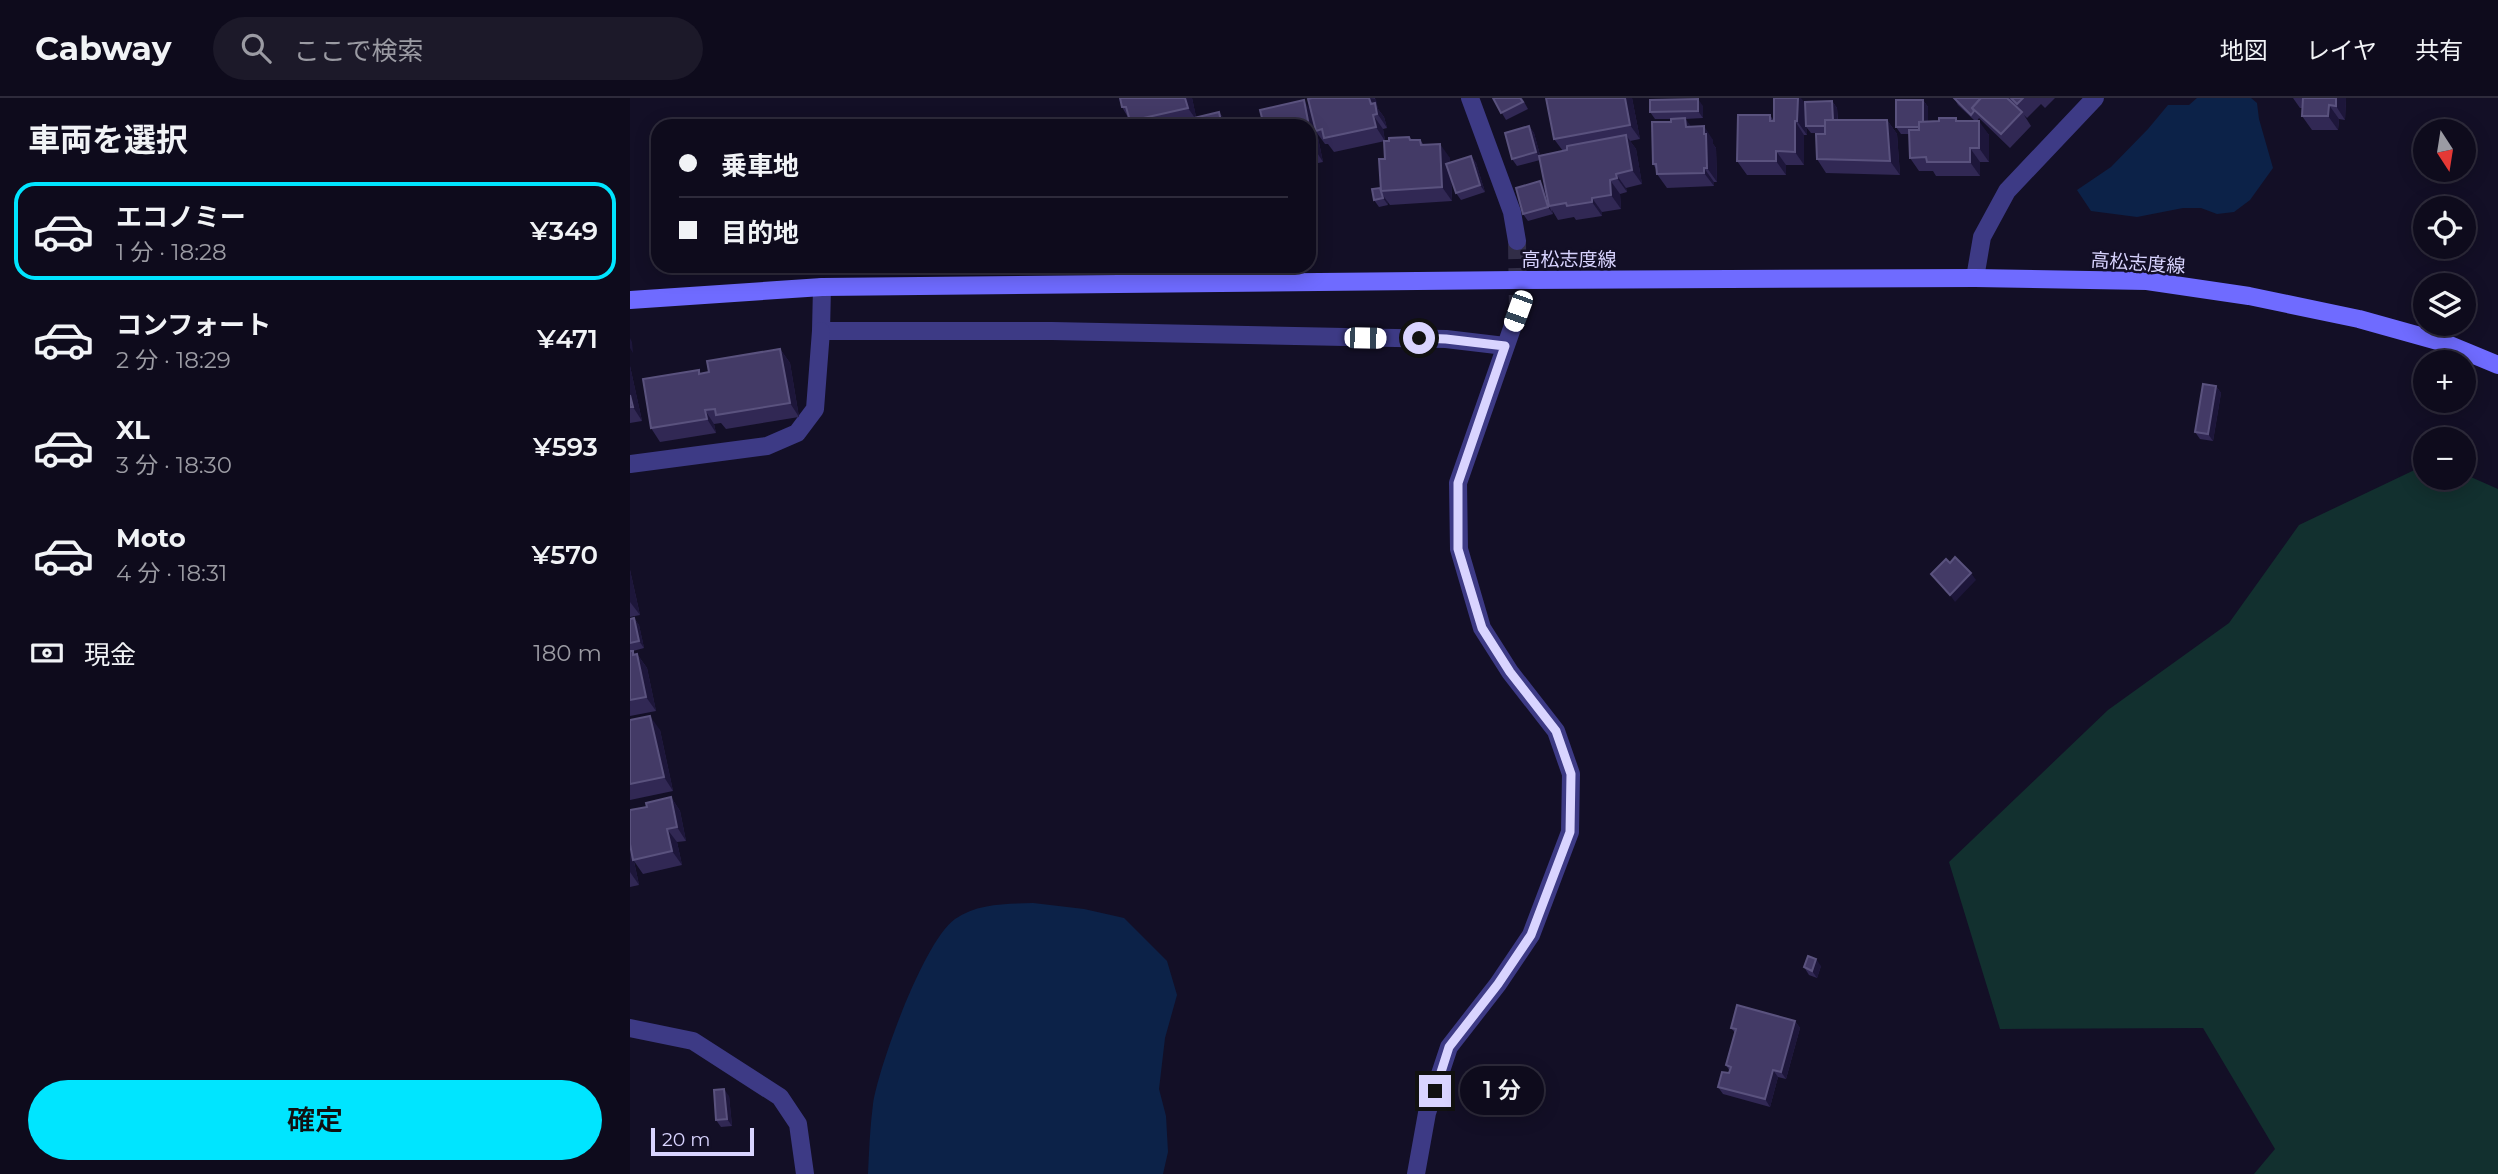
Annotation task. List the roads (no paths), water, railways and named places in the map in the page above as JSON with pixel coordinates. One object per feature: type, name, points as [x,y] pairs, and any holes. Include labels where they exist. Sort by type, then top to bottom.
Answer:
[{"type":"main road","name":"高松志度線","points":[[630,300],[822,287],[1502,280],[1975,278],[2147,281],[2249,296],[2359,319],[2432,339],[2498,365]]},
{"type":"street","points":[[1470,98],[1512,212],[1517,241]]},
{"type":"street","points":[[1975,278],[1982,237],[2007,191],[2095,98]]},
{"type":"street","points":[[630,464],[768,446],[797,433],[815,409],[822,287]]},
{"type":"street","points":[[1416,1174],[1427,1113],[1449,1047],[1498,984],[1531,935],[1570,832],[1571,774],[1556,731],[1510,672],[1482,628],[1458,549],[1458,483],[1518,311]]},
{"type":"street","points":[[821,331],[1052,331],[1446,339],[1505,346]]},
{"type":"street","points":[[630,1028],[693,1041],[780,1097],[798,1124],[805,1174]]},
{"type":"water","points":[[2197,98],[2251,98],[2257,103],[2273,168],[2250,200],[2234,212],[2217,214],[2201,208],[2183,208],[2137,217],[2091,211],[2077,190],[2111,167],[2168,105],[2189,105]]},
{"type":"water","points":[[1033,903],[1084,909],[1124,918],[1167,961],[1177,995],[1165,1038],[1159,1089],[1166,1116],[1168,1152],[1163,1174],[868,1174],[872,1113],[877,1086],[893,1034],[930,952],[943,932],[964,914],[993,905]]},
{"type":"tunnel","points":[[1517,241],[1518,311]]}]
